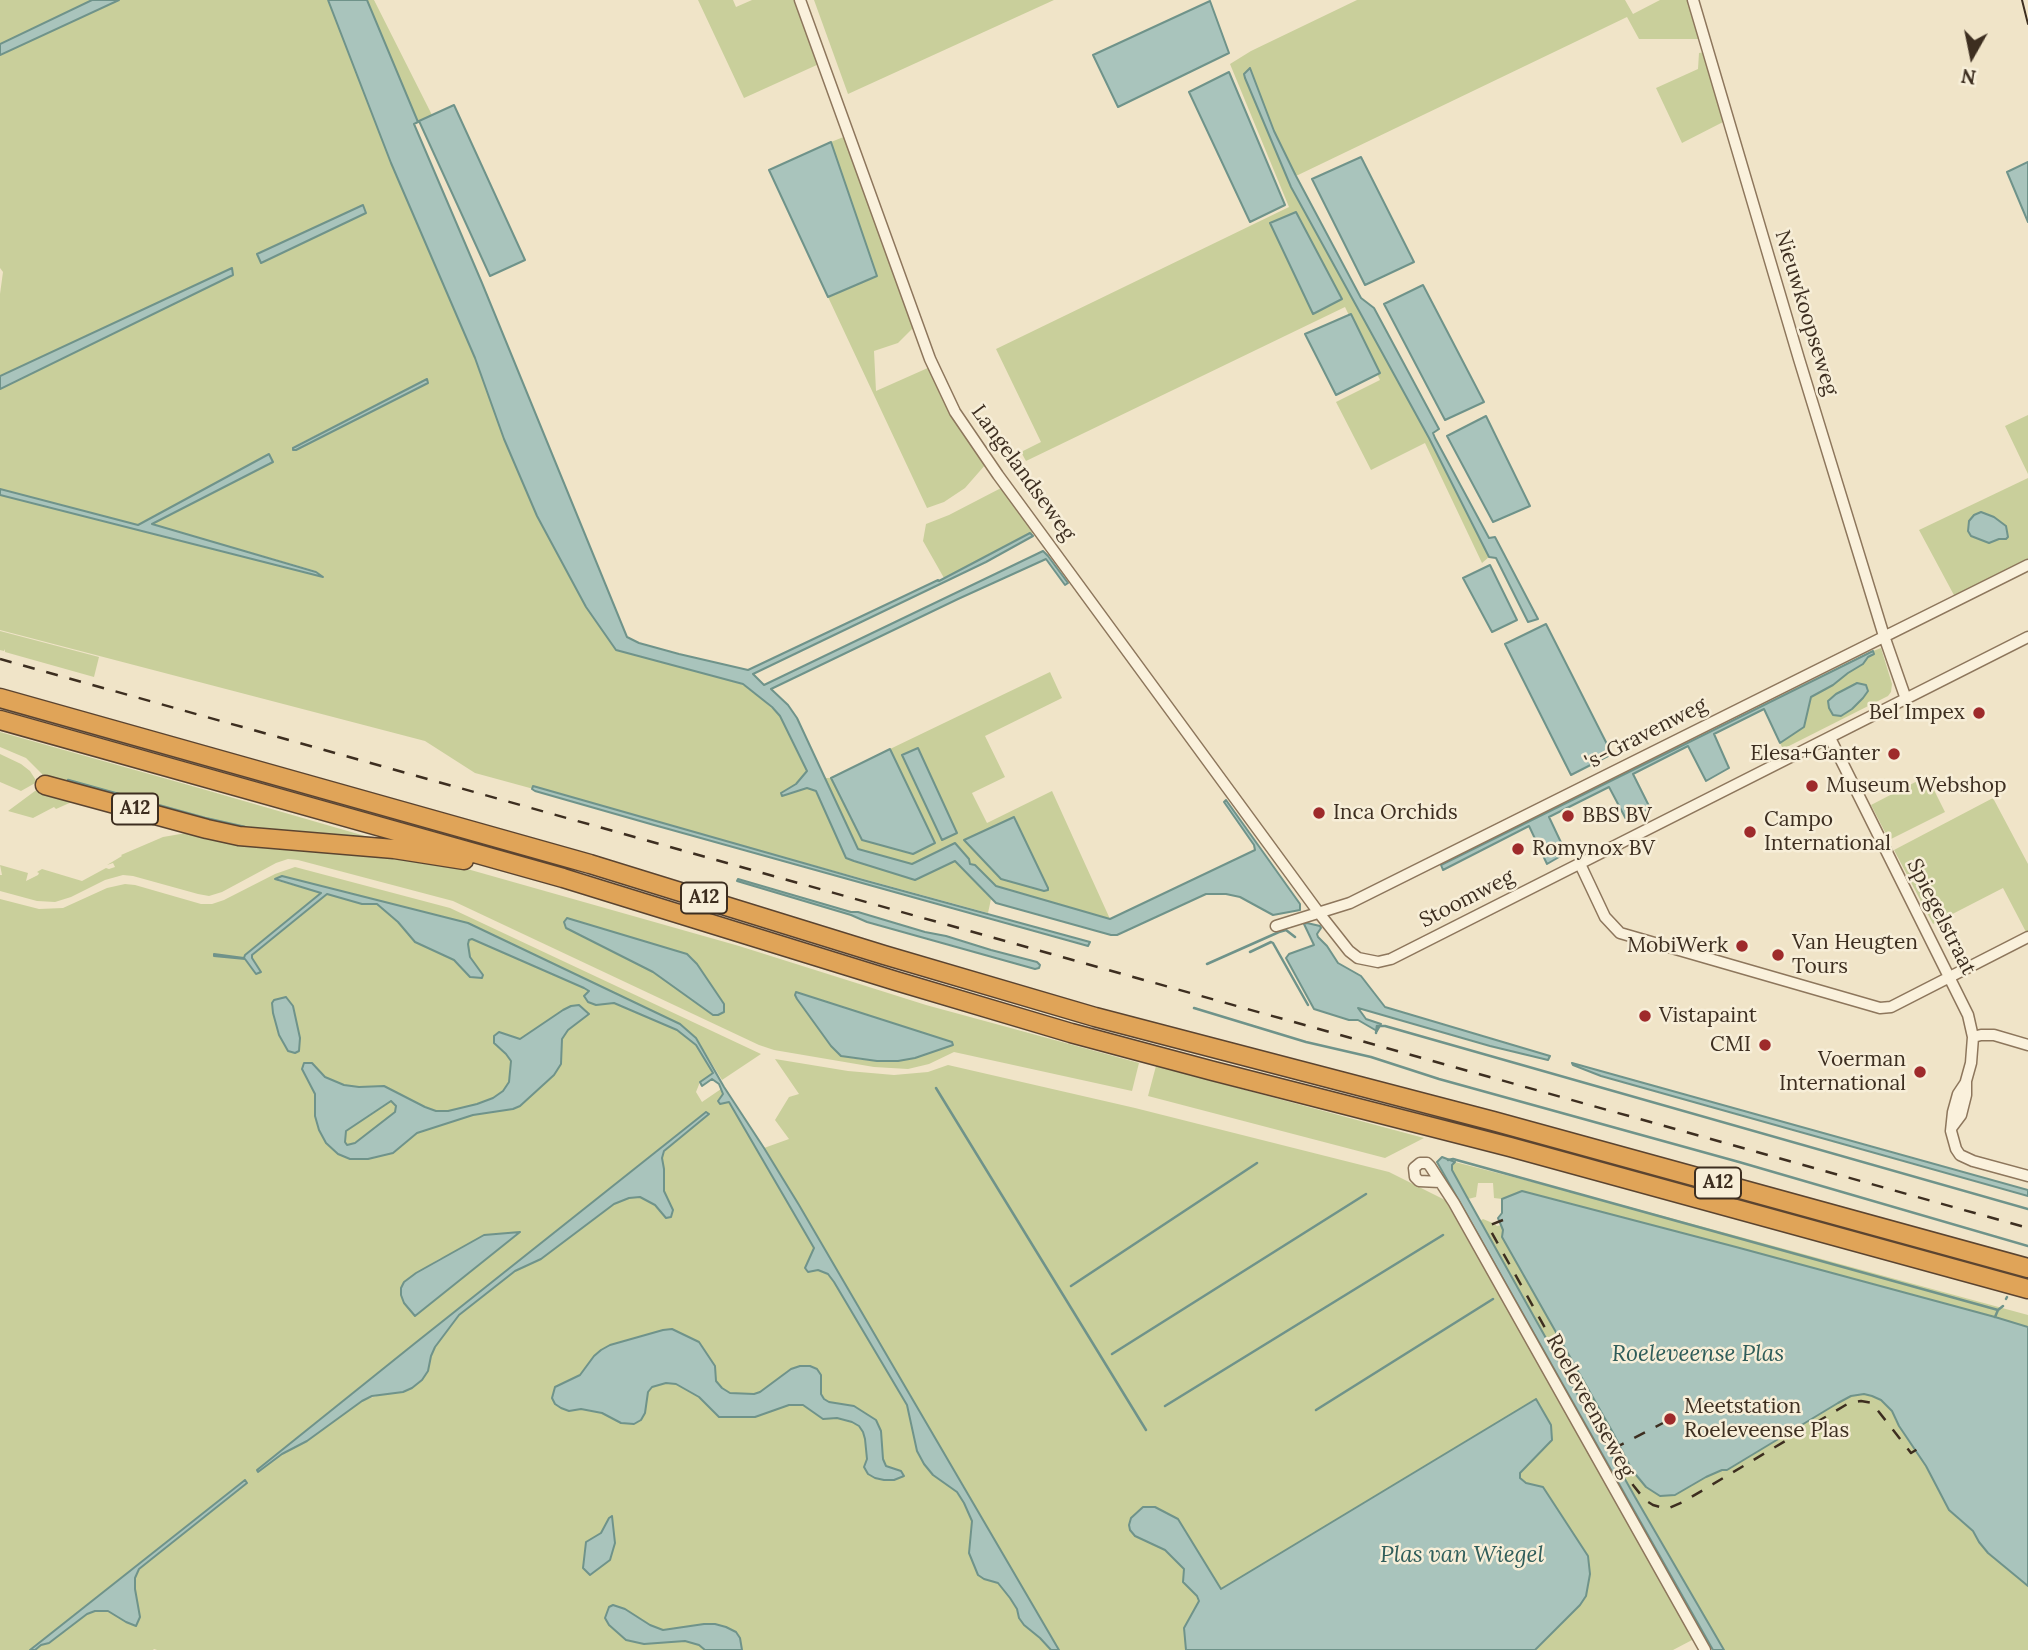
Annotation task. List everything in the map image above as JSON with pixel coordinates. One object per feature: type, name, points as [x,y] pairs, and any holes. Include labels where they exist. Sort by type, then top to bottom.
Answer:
[{"type":"highway","name":"A12","points":[[0,698],[601,867],[911,964],[1107,1021],[1493,1121],[2028,1268]]},
{"type":"highway","name":"A12","points":[[0,720],[563,878],[906,985],[1071,1032],[1510,1146],[2028,1289]]},
{"type":"highway","name":"A12","points":[[45,785],[239,836],[394,849],[563,878]]},
{"type":"street","name":"Langelandseweg","points":[[800,0],[930,359],[955,412],[998,475],[1319,913]]},
{"type":"street","name":"Nieuwkoopseweg","points":[[1693,0],[1884,636]]},
{"type":"street","name":"'s-Gravenweg","points":[[1276,926],[1350,903],[2028,565]]},
{"type":"street","points":[[1884,636],[1906,699]]},
{"type":"street","name":"Stoomweg","points":[[1319,913],[1357,958],[1378,962],[1391,959],[2028,638]]},
{"type":"street","name":"Spiegelstraat","points":[[1830,738],[1968,1015],[1973,1037],[1971,1063],[1961,1115],[1952,1127],[1952,1139],[1956,1149],[1973,1161],[2028,1176]]},
{"type":"street","points":[[1580,864],[1605,917],[1620,933],[1880,1008],[1891,1007],[2028,937]]},
{"type":"street","points":[[1973,1037],[1994,1035],[2028,1045]]},
{"type":"street","name":"Roeleveenseweg","points":[[1440,1182],[1705,1650]]},
{"type":"green space","points":[[0,0],[92,0],[0,44]]},
{"type":"green space","points":[[119,0],[328,0],[391,163],[475,358],[504,439],[537,516],[586,607],[616,650],[731,680],[750,688],[780,716],[807,771],[796,784],[781,793],[782,796],[807,788],[816,791],[846,858],[911,879],[955,861],[991,899],[988,913],[475,773],[425,741],[0,630],[0,495],[321,576],[316,571],[151,524],[273,462],[269,454],[138,525],[0,489],[0,389],[233,275],[233,271],[0,376],[0,294],[3,272],[0,268],[0,55]],"holes":[[[362,205],[365,214],[261,263],[257,254]],[[427,379],[428,383],[294,450],[293,447]]]},
{"type":"green space","points":[[367,0],[374,0],[432,115],[418,122]]},
{"type":"green space","points":[[698,0],[733,0],[736,7],[752,0],[796,0],[819,64],[744,98]]},
{"type":"green space","points":[[814,0],[1054,0],[848,94]]},
{"type":"green space","points":[[1357,0],[1625,0],[1633,14],[1660,0],[1690,0],[1701,39],[1639,39],[1627,17],[1296,176],[1274,131],[1291,187],[1429,438],[1489,557],[1482,563],[1425,443],[1371,470],[1336,402],[1380,380],[1345,307],[1026,461],[1021,452],[1041,442],[996,349],[1289,207],[1230,64],[1251,51]]},
{"type":"green space","points":[[1705,52],[1725,121],[1682,143],[1656,88],[1698,69],[1699,53]]},
{"type":"green space","points":[[846,136],[915,326],[898,343],[874,351],[876,391],[930,367],[940,395],[952,416],[986,464],[965,488],[944,502],[927,508],[828,297],[876,275],[831,142]]},
{"type":"green space","points":[[2028,415],[2028,474],[2005,426]]},
{"type":"green space","points":[[2028,478],[2028,560],[1955,597],[1919,530]]},
{"type":"green space","points":[[1003,487],[1035,532],[944,578],[923,541],[926,524]]},
{"type":"green space","points":[[0,631],[99,657],[94,677],[5,652],[5,649],[0,650]]},
{"type":"green space","points":[[1881,648],[1892,684],[1888,696],[1783,749],[1780,743],[1804,727],[1810,697],[1833,685],[1863,664],[1874,654],[1873,651]]},
{"type":"green space","points":[[1050,672],[1062,698],[985,736],[1005,777],[972,793],[987,823],[1052,791],[1110,919],[996,886],[952,844],[912,864],[858,849],[824,778],[831,778],[862,840],[912,854],[935,843],[890,749]],"holes":[[[1015,817],[1044,891],[1001,879],[964,840]]]},
{"type":"green space","points":[[0,732],[396,845],[260,836],[47,779],[26,758],[0,747]]},
{"type":"green space","points":[[0,754],[21,764],[37,782],[21,791],[0,782]]},
{"type":"green space","points":[[1927,776],[1945,812],[1889,840],[1871,805]]},
{"type":"green space","points":[[42,789],[74,801],[56,809],[54,807],[33,818],[8,811],[35,791]]},
{"type":"green space","points":[[1993,798],[2028,864],[2028,931],[2026,932],[2003,888],[1933,924],[1894,850]]},
{"type":"green space","points":[[192,832],[439,861],[739,946],[926,1005],[1139,1063],[1132,1091],[954,1052],[929,1064],[908,1069],[874,1067],[774,1050],[453,901],[298,860],[288,859],[276,863],[222,892],[209,896],[123,875],[55,902],[37,901],[0,891],[0,865],[28,873],[26,881],[38,875],[37,872],[42,869],[82,881],[106,868],[115,867],[113,863],[107,865],[121,855],[163,837]],"holes":[[[565,919],[687,954],[724,1004],[724,1012],[716,1016],[711,1014],[653,972]],[[796,992],[952,1042],[953,1045],[898,1061],[841,1056],[797,999]]]},
{"type":"green space","points":[[295,867],[450,908],[761,1054],[722,1080],[696,1038],[468,923],[282,876],[278,881],[362,904],[377,904],[398,922],[415,942],[454,960],[471,977],[483,975],[470,957],[468,944],[472,939],[576,983],[589,991],[596,1005],[614,1003],[677,1030],[696,1045],[713,1073],[700,1082],[696,1092],[702,1102],[721,1089],[723,1096],[718,1101],[729,1102],[768,1155],[764,1148],[789,1139],[775,1120],[789,1097],[799,1094],[775,1059],[848,1071],[894,1075],[928,1072],[948,1065],[1135,1108],[1389,1172],[1445,1200],[1694,1639],[1673,1650],[1536,1650],[1580,1605],[1590,1574],[1588,1556],[1543,1487],[1526,1483],[1519,1478],[1520,1473],[1552,1440],[1536,1399],[1221,1589],[1178,1519],[1135,1536],[1164,1550],[1184,1569],[1183,1582],[1197,1596],[1199,1601],[1184,1628],[1186,1650],[35,1650],[95,1611],[108,1611],[126,1622],[140,1617],[135,1589],[135,1578],[139,1569],[247,1483],[245,1480],[30,1650],[0,1650],[0,899],[39,909],[63,908],[107,888],[125,884],[201,904],[212,904]],"holes":[[[706,1112],[709,1114],[665,1150],[662,1158],[664,1191],[673,1210],[666,1218],[655,1205],[640,1197],[614,1204],[541,1259],[515,1271],[459,1315],[435,1347],[428,1371],[422,1380],[362,1401],[258,1472],[257,1470]],[[517,1234],[404,1282],[439,1259],[457,1252],[484,1235]]]},
{"type":"green space","points":[[1156,1066],[1424,1138],[1385,1158],[1148,1096]]},
{"type":"green space","points":[[1455,1162],[2028,1315],[2028,1327],[1522,1191],[1502,1199],[1494,1198],[1493,1183],[1478,1183],[1476,1197],[1468,1199],[1452,1170]]},
{"type":"green space","points":[[1483,1219],[1497,1226],[1501,1225],[1502,1235],[1510,1251],[1632,1470],[1646,1487],[1660,1496],[1675,1495],[1706,1477],[1727,1470],[1826,1408],[1851,1396],[1864,1394],[1877,1398],[1892,1411],[1946,1504],[1959,1520],[1973,1531],[1988,1553],[2028,1586],[2028,1650],[1724,1650],[1480,1221]]},
{"type":"water","points":[[92,0],[119,0],[0,55],[0,44]]},
{"type":"water","points":[[328,0],[367,0],[418,122],[414,124],[627,637],[679,654],[748,670],[939,581],[1030,533],[1033,536],[986,562],[753,674],[764,685],[1043,551],[1068,583],[1065,585],[1046,559],[771,689],[797,718],[858,849],[912,864],[955,843],[970,864],[975,865],[996,886],[1110,919],[1255,850],[1224,802],[1226,800],[1300,904],[1300,910],[1273,915],[1240,897],[1206,894],[1117,935],[1111,935],[996,903],[955,861],[915,880],[846,858],[816,791],[807,788],[782,796],[781,793],[796,784],[807,771],[780,716],[772,707],[743,684],[616,650],[586,607],[537,516],[504,439],[475,358],[391,163]]},
{"type":"water","points":[[1210,1],[1229,53],[1118,107],[1093,55]]},
{"type":"water","points":[[1250,68],[1274,131],[1296,176],[1361,298],[1374,308],[1439,429],[1433,433],[1435,438],[1489,538],[1495,537],[1538,619],[1528,622],[1496,558],[1489,557],[1429,438],[1291,187],[1245,78],[1244,74]]},
{"type":"water","points":[[1229,72],[1285,205],[1250,222],[1189,92]]},
{"type":"water","points":[[454,105],[525,260],[490,276],[419,121]]},
{"type":"water","points":[[831,142],[877,276],[828,297],[769,170]]},
{"type":"water","points":[[1361,157],[1414,262],[1365,285],[1312,179]]},
{"type":"water","points":[[2028,162],[2028,222],[2007,172]]},
{"type":"water","points":[[363,205],[366,213],[261,263],[257,254]]},
{"type":"water","points":[[1296,212],[1342,299],[1313,314],[1270,223]]},
{"type":"water","points":[[232,268],[233,275],[0,389],[0,376]]},
{"type":"water","points":[[1423,285],[1484,402],[1445,420],[1384,304]]},
{"type":"water","points":[[1351,314],[1380,373],[1336,395],[1305,334]]},
{"type":"water","points":[[427,379],[428,383],[293,450],[293,448]]},
{"type":"water","points":[[1486,416],[1530,506],[1493,522],[1447,436]]},
{"type":"water","points":[[269,454],[273,462],[152,524],[316,572],[323,577],[0,495],[0,489],[138,525]]},
{"type":"water","points":[[1981,512],[2006,526],[2006,539],[1989,543],[1971,536],[1968,531],[1969,521]]},
{"type":"water","points":[[1490,565],[1517,620],[1492,632],[1463,578]]},
{"type":"water","points":[[1546,624],[1612,754],[1571,775],[1505,644]]},
{"type":"water","points":[[1873,651],[1874,654],[1863,664],[1811,697],[1804,727],[1780,743],[1764,709],[1714,734],[1729,768],[1706,781],[1688,746],[1633,774],[1650,808],[1627,821],[1609,787],[1549,817],[1566,853],[1547,864],[1529,826],[1443,870],[1441,865]]},
{"type":"water","points":[[1857,683],[1866,685],[1868,691],[1863,698],[1841,716],[1833,715],[1828,701]]},
{"type":"water","points":[[918,748],[957,833],[942,840],[902,755]]},
{"type":"water","points":[[890,749],[935,843],[913,854],[862,840],[831,778]]},
{"type":"water","points":[[533,786],[1090,942],[1088,946],[654,825],[535,791]]},
{"type":"water","points":[[1014,817],[1048,890],[1001,879],[964,840]]},
{"type":"water","points":[[282,876],[468,923],[680,1024],[696,1038],[799,1205],[1059,1650],[1051,1650],[1024,1625],[1017,1609],[998,1583],[978,1575],[969,1553],[972,1521],[964,1503],[957,1492],[933,1475],[924,1464],[917,1451],[907,1405],[834,1282],[828,1274],[818,1270],[808,1272],[805,1268],[814,1248],[729,1102],[720,1104],[718,1101],[723,1094],[719,1084],[712,1079],[702,1086],[700,1082],[713,1073],[696,1045],[677,1030],[614,1003],[596,1005],[588,1002],[584,996],[589,991],[584,988],[472,939],[468,944],[470,957],[483,975],[482,978],[470,977],[454,960],[415,942],[398,922],[377,904],[362,904],[327,894],[252,955],[261,972],[256,974],[245,959],[214,956],[244,958],[321,893],[275,879]]},
{"type":"water","points":[[738,879],[946,936],[1040,965],[1035,969],[867,922],[737,881]]},
{"type":"water","points":[[567,918],[687,954],[724,1004],[724,1012],[713,1015],[653,972],[566,928],[564,922]]},
{"type":"water","points":[[1304,924],[1320,926],[1318,937],[1338,963],[1361,976],[1385,1007],[1550,1056],[1548,1060],[1358,1008],[1366,1019],[1381,1024],[1377,1031],[1358,1020],[1349,1020],[1314,1009],[1286,958],[1289,954],[1314,945]]},
{"type":"water","points":[[796,992],[952,1042],[953,1045],[898,1061],[841,1056],[797,999]]},
{"type":"water","points":[[286,997],[293,1006],[300,1038],[299,1051],[295,1053],[288,1051],[279,1035],[273,1013],[274,1000]]},
{"type":"water","points":[[579,1005],[589,1014],[568,1030],[562,1039],[561,1064],[554,1075],[520,1106],[473,1115],[417,1133],[393,1153],[368,1159],[350,1159],[338,1154],[326,1143],[319,1130],[315,1116],[315,1094],[302,1069],[304,1063],[312,1063],[325,1077],[344,1085],[384,1086],[425,1107],[448,1111],[493,1098],[503,1091],[509,1082],[511,1061],[494,1043],[494,1036],[499,1032],[520,1039],[571,1006]],"holes":[[[391,1101],[396,1106],[395,1112],[355,1143],[347,1145],[346,1131]]]},
{"type":"water","points":[[1572,1063],[2028,1190],[2028,1196],[1601,1076]]},
{"type":"water","points":[[706,1112],[709,1114],[664,1151],[664,1191],[673,1210],[671,1217],[666,1218],[655,1205],[640,1197],[614,1204],[541,1259],[515,1271],[459,1315],[435,1347],[428,1371],[412,1388],[403,1392],[372,1396],[362,1401],[258,1472],[257,1470]]},
{"type":"water","points":[[1442,1157],[1455,1162],[1452,1170],[1724,1650],[1713,1650],[1437,1162]]},
{"type":"water","name":"Roeleveense Plas","points":[[1522,1191],[2028,1327],[2028,1586],[1988,1553],[1973,1531],[1949,1510],[1892,1411],[1881,1400],[1872,1396],[1851,1396],[1727,1470],[1706,1477],[1675,1495],[1660,1496],[1646,1487],[1632,1470],[1502,1237],[1503,1230],[1498,1218],[1502,1213],[1502,1199]]},
{"type":"water","points":[[520,1232],[415,1316],[404,1303],[401,1288],[404,1282],[416,1273],[484,1235]]},
{"type":"water","points":[[672,1329],[699,1342],[715,1366],[716,1381],[730,1393],[760,1392],[791,1369],[800,1366],[817,1369],[821,1375],[821,1394],[824,1399],[854,1406],[876,1420],[881,1431],[886,1466],[901,1471],[904,1476],[884,1480],[868,1474],[864,1467],[867,1459],[865,1439],[859,1426],[837,1418],[823,1419],[803,1405],[789,1405],[755,1417],[719,1417],[699,1397],[676,1384],[666,1383],[652,1387],[648,1392],[645,1413],[641,1420],[634,1424],[621,1423],[602,1413],[581,1409],[569,1411],[555,1404],[552,1398],[555,1387],[580,1375],[601,1350],[610,1345]]},
{"type":"water","name":"Plas van Wiegel","points":[[1536,1399],[1551,1425],[1552,1440],[1520,1473],[1520,1478],[1526,1483],[1543,1487],[1588,1556],[1590,1574],[1586,1596],[1580,1605],[1535,1650],[1186,1650],[1184,1628],[1199,1601],[1183,1582],[1184,1569],[1165,1550],[1135,1536],[1130,1530],[1131,1518],[1143,1507],[1155,1507],[1178,1519],[1221,1589]]},
{"type":"water","points":[[245,1480],[247,1483],[139,1569],[135,1578],[135,1589],[140,1617],[136,1626],[108,1611],[95,1611],[87,1614],[49,1643],[30,1650]]},
{"type":"water","points":[[612,1516],[615,1543],[610,1560],[590,1575],[583,1568],[586,1542],[601,1533]]},
{"type":"water","points":[[613,1605],[663,1630],[704,1624],[726,1627],[736,1632],[742,1650],[705,1650],[685,1641],[644,1644],[626,1640],[605,1618],[609,1607]]},
{"type":"waterway","points":[[68,780],[245,827]]},
{"type":"waterway","points":[[1207,964],[1279,932],[1286,930],[1295,937]]},
{"type":"waterway","points":[[1250,952],[1273,943],[1308,1005]]},
{"type":"waterway","points":[[1194,1008],[2028,1246]]},
{"type":"waterway","points":[[1376,1033],[1377,1026],[1385,1026],[2028,1209]]},
{"type":"waterway","points":[[936,1088],[1146,1430]]},
{"type":"waterway","points":[[1448,1160],[1453,1159],[1998,1310]]},
{"type":"waterway","points":[[1071,1286],[1257,1163]]},
{"type":"waterway","points":[[1112,1354],[1366,1194]]},
{"type":"waterway","points":[[1165,1406],[1443,1235]]},
{"type":"waterway","points":[[1316,1410],[1493,1299]]},
{"type":"waterway","points":[[1995,1317],[2003,1306]]},
{"type":"tram line","points":[[2022,0],[2028,24]]},
{"type":"railway","points":[[0,659],[2028,1228]]},
{"type":"railway","points":[[1503,1220],[1488,1226],[1633,1485],[1645,1500],[1653,1505],[1667,1509],[1683,1502],[1849,1403],[1872,1403],[1911,1453],[1921,1447]]},
{"type":"railway","points":[[1613,1449],[1663,1423]]},
{"type":"place","name":"Bel Impex","points":[[1979,713]]},
{"type":"place","name":"Elesa+Ganter","points":[[1894,754]]},
{"type":"place","name":"Museum Webshop","points":[[1812,786]]},
{"type":"place","name":"Inca Orchids","points":[[1319,813]]},
{"type":"place","name":"BBS BV","points":[[1568,816]]},
{"type":"place","name":"Campo International","points":[[1750,832]]},
{"type":"place","name":"Romynox BV","points":[[1518,849]]},
{"type":"place","name":"MobiWerk","points":[[1742,946]]},
{"type":"place","name":"Van Heugten Tours","points":[[1778,955]]},
{"type":"place","name":"Vistapaint","points":[[1645,1016]]},
{"type":"place","name":"CMI","points":[[1765,1045]]},
{"type":"place","name":"Voerman International","points":[[1920,1072]]},
{"type":"place","name":"Meetstation Roeleveense Plas","points":[[1670,1419]]}]
